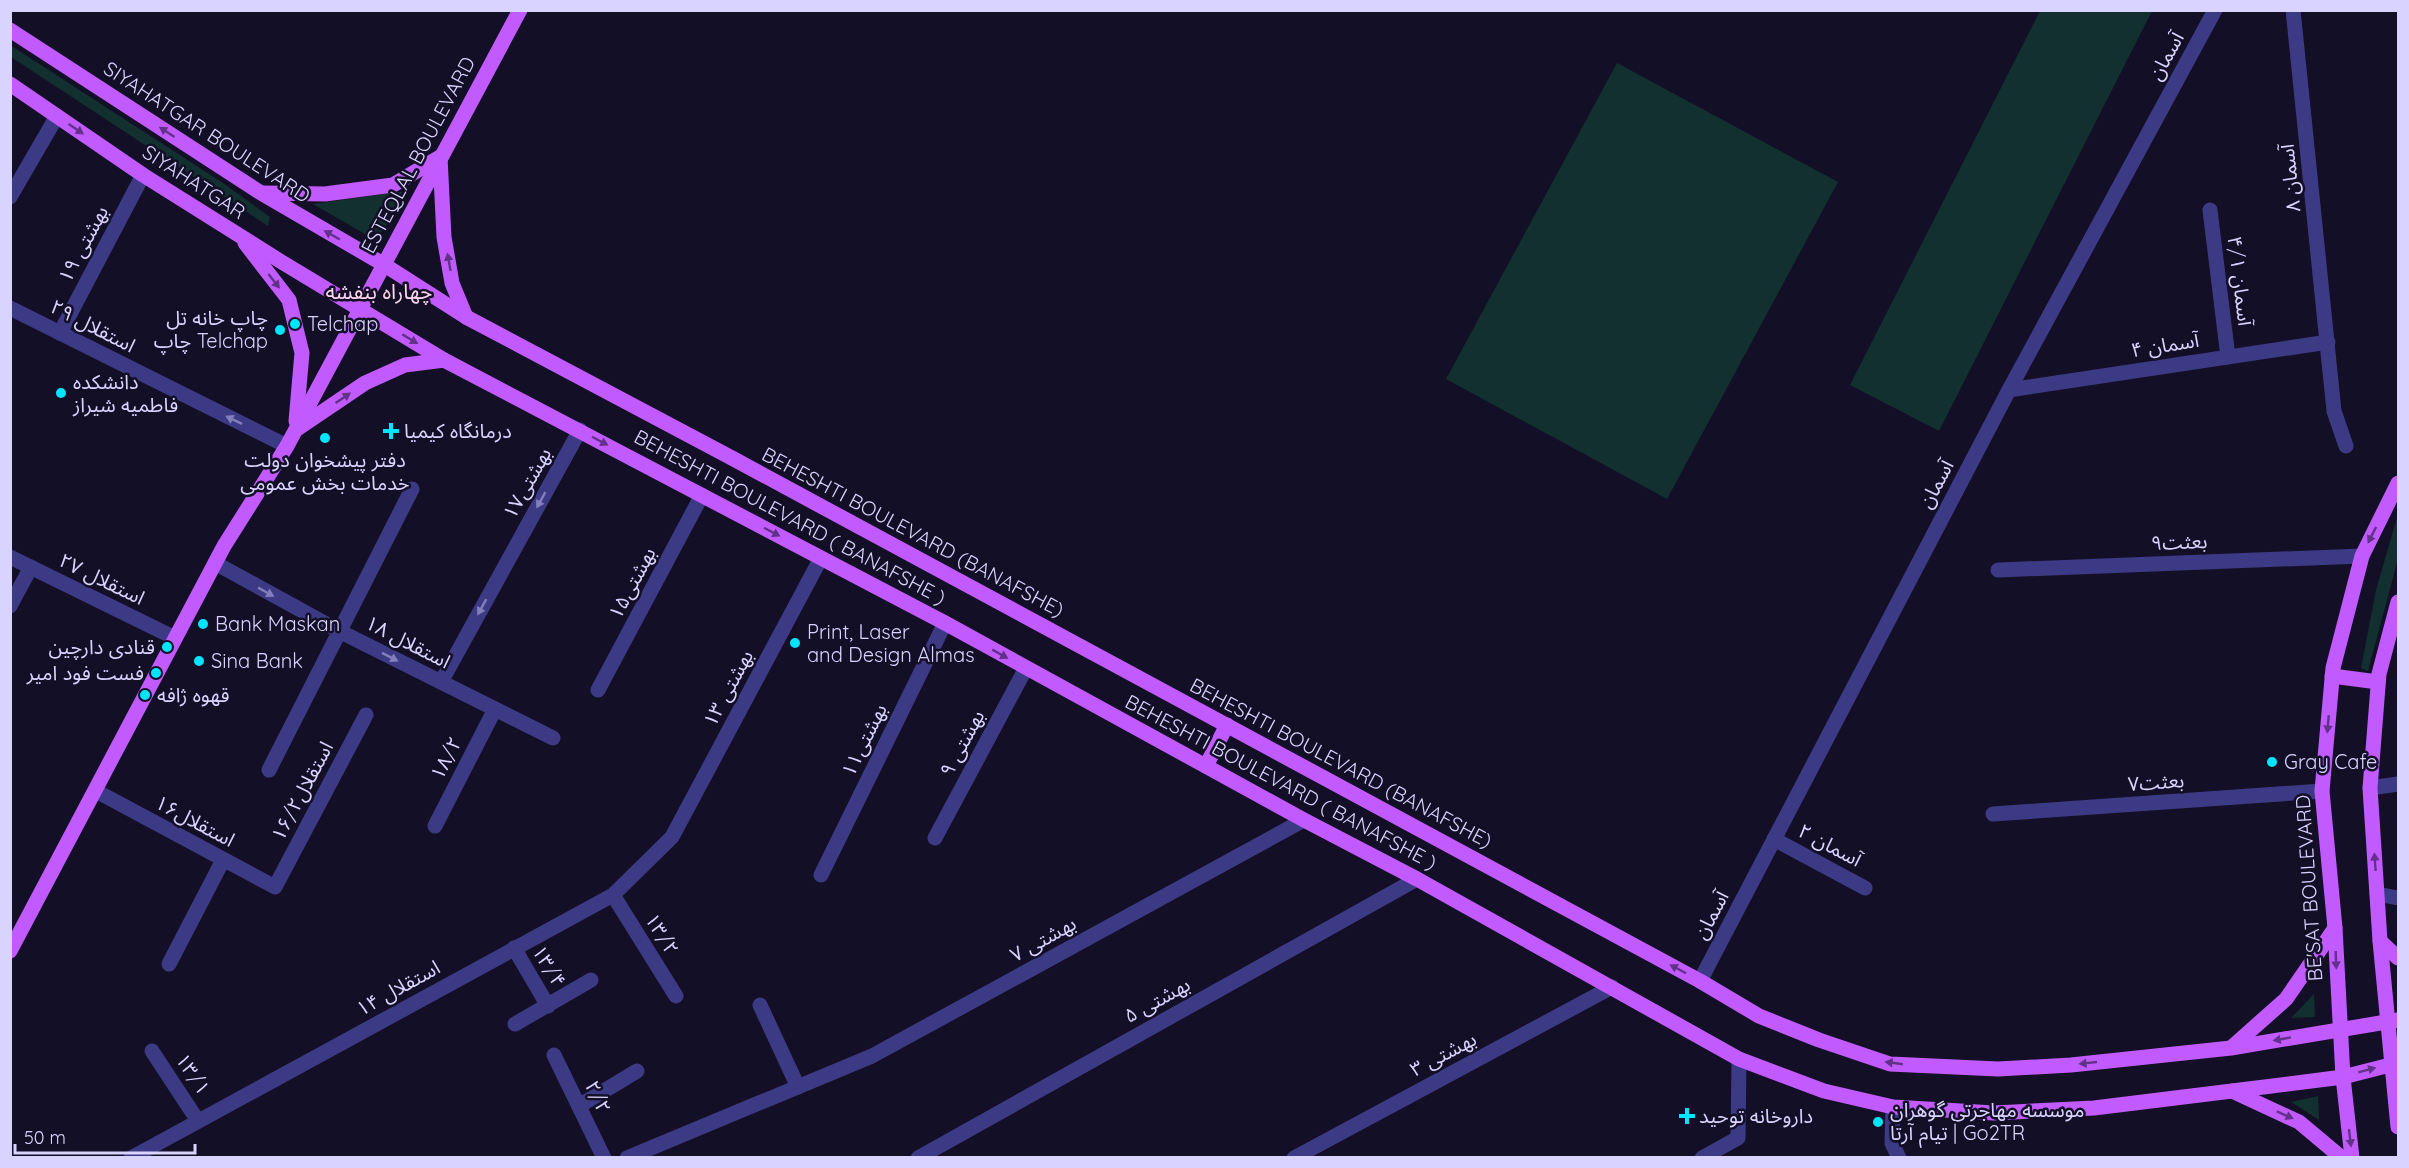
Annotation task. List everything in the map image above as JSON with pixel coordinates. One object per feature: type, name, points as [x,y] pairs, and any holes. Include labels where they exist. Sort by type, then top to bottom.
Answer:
[{"type":"main road","name":"ESTEQLAL BOULEVARD","points":[[10,951],[215,563],[295,430],[520,10]]},
{"type":"main road","name":"SIYAHATGAR BOULEVARD","points":[[10,30],[261,193],[383,264]]},
{"type":"main road","name":"SIYAHATGAR","points":[[10,84],[143,175],[360,308]]},
{"type":"main road","points":[[261,193],[325,194],[393,185],[440,157],[444,237],[453,283],[466,317]]},
{"type":"main road","points":[[238,235],[289,300],[302,353],[295,430]]},
{"type":"main road","name":"BEHESHTI BOULEVARD (BANAFSHE)","points":[[383,264],[466,317],[1227,725],[1700,981],[1759,1016],[1819,1040],[1890,1064],[1998,1069],[2071,1065],[2231,1048],[2339,1028],[2393,1021]]},
{"type":"main road","name":"BEHESHTI BOULEVARD ( BANAFSHE )","points":[[360,308],[444,360],[945,623],[1304,820],[1417,879],[1739,1059],[1824,1091],[1893,1107],[1995,1113],[2094,1108],[2232,1091],[2343,1077],[2395,1063]]},
{"type":"main road","points":[[295,430],[365,383],[405,365],[444,360]]},
{"type":"main road","name":"BE'SAT BOULEVARD","points":[[2352,1158],[2343,1077],[2335,928],[2322,791],[2332,676],[2362,556],[2398,483]]},
{"type":"main road","points":[[2398,602],[2378,682],[2370,788],[2380,941],[2393,1021],[2398,1127]]},
{"type":"main road","points":[[2332,676],[2378,682]]},
{"type":"main road","points":[[1206,766],[1227,725]]},
{"type":"main road","points":[[2231,1048],[2286,999],[2335,928]]},
{"type":"main road","points":[[2380,941],[2398,958]]},
{"type":"main road","points":[[2232,1091],[2299,1122],[2342,1158]]},
{"type":"street","name":"آسمان","points":[[1700,981],[2009,390],[2215,10]]},
{"type":"street","name":"۸ آسمان","points":[[2293,10],[2334,411],[2346,446]]},
{"type":"street","points":[[10,196],[57,116]]},
{"type":"street","name":"۱۹ بهشتی","points":[[60,333],[143,175]]},
{"type":"street","name":"۴/۱ آسمان","points":[[2210,210],[2228,357]]},
{"type":"street","name":"۲۹ استقلال","points":[[10,308],[286,446]]},
{"type":"street","name":"۴ آسمان","points":[[2009,390],[2328,342]]},
{"type":"street","name":"بهشتی۱۷","points":[[441,682],[580,430]]},
{"type":"street","points":[[269,770],[412,489]]},
{"type":"street","name":"بهشتی۱۵","points":[[598,690],[702,495]]},
{"type":"street","name":"بعثت۹","points":[[1998,570],[2362,556]]},
{"type":"street","name":"۲۷ استقلال","points":[[10,557],[175,638]]},
{"type":"street","name":"بهشتی ۱۳","points":[[672,837],[821,558]]},
{"type":"street","name":"استقلال ۱۸","points":[[215,563],[339,631],[553,738]]},
{"type":"street","points":[[10,606],[31,567]]},
{"type":"street","name":"بهشتی۱۱","points":[[821,875],[945,623]]},
{"type":"street","name":"بهشتی ۹","points":[[935,838],[1026,668]]},
{"type":"street","name":"۱۸/۲","points":[[435,826],[495,709]]},
{"type":"street","name":"استقلال۱۶/۲","points":[[275,887],[366,715]]},
{"type":"street","points":[[2370,788],[2398,784]]},
{"type":"street","name":"استقلال۱۶","points":[[96,791],[275,887]]},
{"type":"street","name":"بعثت۷","points":[[1993,814],[2322,791]]},
{"type":"street","name":"بهشتی ۷","points":[[627,1158],[872,1056],[1304,820]]},
{"type":"street","name":"استقلال ۱۴","points":[[131,1158],[613,895],[672,837]]},
{"type":"street","name":"۲ آسمان","points":[[1774,839],[1865,888]]},
{"type":"street","points":[[168,964],[224,860]]},
{"type":"street","name":"بهشتی ۵","points":[[918,1158],[1417,879]]},
{"type":"street","points":[[2377,894],[2398,898]]},
{"type":"street","name":"۱۳/۲","points":[[613,895],[676,996]]},
{"type":"street","name":"۱۳/۴","points":[[513,948],[548,1006]]},
{"type":"street","points":[[515,1024],[591,980]]},
{"type":"street","name":"بهشتی ۳","points":[[1294,1158],[1612,987]]},
{"type":"street","points":[[760,1005],[798,1087]]},
{"type":"street","name":"۱۳/۱","points":[[152,1051],[198,1121]]},
{"type":"street","name":"۲/۲","points":[[554,1055],[604,1158]]},
{"type":"street","points":[[1702,1158],[1738,1138],[1739,1059]]},
{"type":"street","points":[[579,1106],[638,1071]]},
{"type":"street","points":[[1893,1107],[1892,1143],[1899,1158]]},
{"type":"green space","points":[[2040,11],[2152,11],[1939,431],[1850,385]]},
{"type":"green space","points":[[10,45],[223,183],[270,217],[268,226],[11,57]]},
{"type":"green space","points":[[1617,63],[1838,182],[1667,499],[1446,379]]},
{"type":"green space","points":[[406,191],[377,241],[313,204]]},
{"type":"green space","points":[[2398,514],[2398,559],[2368,671],[2361,668],[2376,590]]},
{"type":"green space","points":[[2314,994],[2315,1017],[2291,1018]]},
{"type":"green space","points":[[2318,1096],[2319,1120],[2291,1102]]},
{"type":"place","name":"Telchap","points":[[295,324]]},
{"type":"place","name":"چاپ خانه تل چاپ Telchap","points":[[280,330]]},
{"type":"place","name":"دانشکده فاطمیه شیراز","points":[[61,393]]},
{"type":"place","name":"درمانگاه کیمیا","points":[[391,431]]},
{"type":"place","name":"دفتر پیشخوان دولت خدمات بخش عمومی","points":[[325,438]]},
{"type":"place","name":"Bank Maskan","points":[[203,624]]},
{"type":"place","name":"Print, Laser and Design Almas","points":[[795,643]]},
{"type":"place","name":"قنادی دارچین","points":[[167,647]]},
{"type":"place","name":"Sina Bank","points":[[199,661]]},
{"type":"place","name":"فست فود امیر","points":[[156,673]]},
{"type":"place","name":"قهوه ژافه","points":[[145,695]]},
{"type":"place","name":"Gray Cafe","points":[[2272,762]]},
{"type":"place","name":"داروخانه توحید","points":[[1687,1116]]},
{"type":"place","name":"موسسه مهاجرتی گوهران تیام آرتا | Go2TR","points":[[1878,1122]]},
{"type":"district","name":"چهاراه بنفشه","points":[[379,292]]}]
